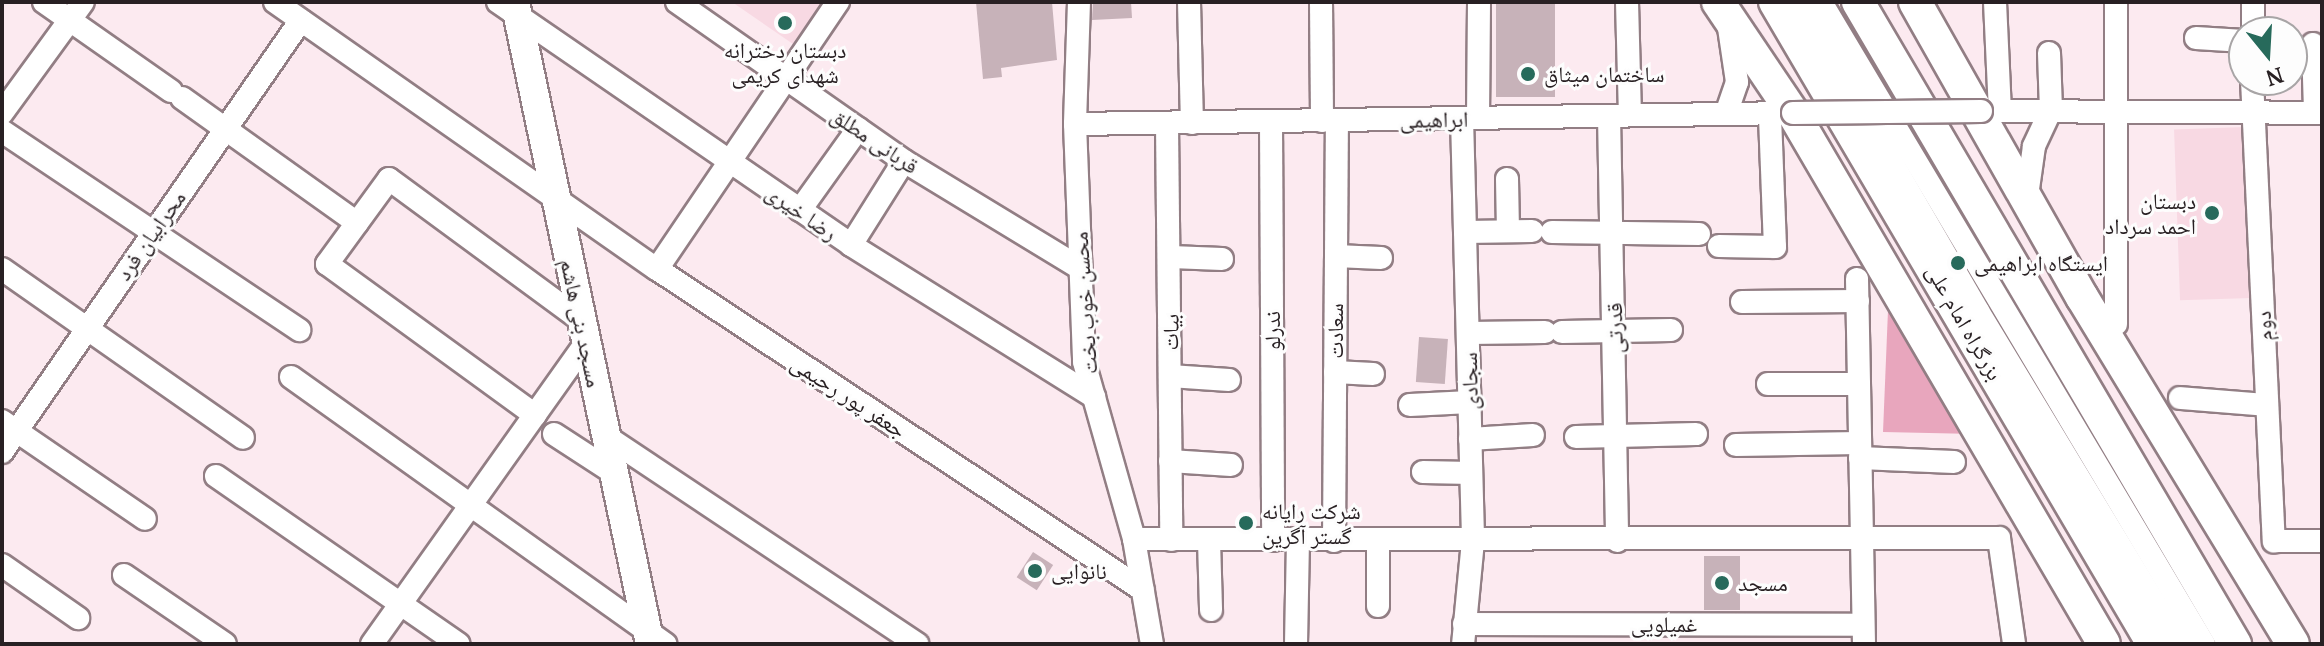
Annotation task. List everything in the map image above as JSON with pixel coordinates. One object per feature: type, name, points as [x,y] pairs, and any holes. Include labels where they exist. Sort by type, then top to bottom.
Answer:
[{"type":"highway","name":"بزرگراه امام علی","points":[[1775,2],[2153,644]]},
{"type":"highway","points":[[1858,2],[2235,644]]},
{"type":"highway","points":[[1915,2],[1990,111],[2027,196],[2082,297],[2293,644]]},
{"type":"highway","points":[[1723,11],[1781,114],[2104,644]]},
{"type":"main road","name":"مسجد بنی هاشم","points":[[511,7],[654,640]]},
{"type":"street","points":[[44,2],[76,11],[176,94],[357,223]]},
{"type":"street","name":"جعفر پور رحیمی","points":[[275,2],[657,269],[1143,590]]},
{"type":"street","name":"قربانی مطلق","points":[[677,2],[904,161],[1080,268]]},
{"type":"street","points":[[657,269],[838,2]]},
{"type":"street","name":"محسن خوب بخت","points":[[1079,2],[1075,124],[1084,362],[1134,539],[1152,644]]},
{"type":"street","points":[[1189,2],[1192,123]]},
{"type":"street","name":"سعادت","points":[[1321,2],[1336,256],[1334,541]]},
{"type":"street","name":"سجادی","points":[[1464,634],[1473,541],[1465,232],[1479,2]]},
{"type":"street","name":"قدرتی","points":[[1617,541],[1613,233],[1627,2]]},
{"type":"street","points":[[1799,2],[1978,311],[2180,644]]},
{"type":"street","points":[[1821,2],[2204,644]]},
{"type":"street","points":[[1995,2],[1990,111],[2318,112],[2313,44]]},
{"type":"street","points":[[2116,2],[2116,324]]},
{"type":"street","name":"رضا خیری","points":[[511,7],[851,245],[1094,397]]},
{"type":"street","points":[[2,113],[76,11]]},
{"type":"street","points":[[1723,11],[1737,82],[1726,114]]},
{"type":"street","name":"محرابیان فرد","points":[[2,452],[9,426],[87,329],[150,233],[301,20]]},
{"type":"street","points":[[2196,38],[2228,40]]},
{"type":"street","points":[[2027,196],[2034,146],[2050,112],[2049,53]]},
{"type":"street","name":"دوم","points":[[2252,96],[2274,541],[2322,541]]},
{"type":"street","name":"ابراهیمی","points":[[1075,124],[1990,111]]},
{"type":"street","points":[[1719,246],[1775,247],[1781,114]]},
{"type":"street","name":"ندرلو","points":[[1271,122],[1273,540]]},
{"type":"street","name":"بیات","points":[[1167,124],[1171,257],[1171,540]]},
{"type":"street","points":[[800,210],[858,129]]},
{"type":"street","points":[[2,131],[299,330]]},
{"type":"street","points":[[851,245],[904,161]]},
{"type":"street","points":[[372,644],[535,415],[584,332],[389,179],[327,264],[535,415]]},
{"type":"street","points":[[1507,179],[1508,229]]},
{"type":"street","points":[[1465,232],[1508,229],[1699,234]]},
{"type":"street","points":[[1336,256],[1381,258]]},
{"type":"street","points":[[1171,257],[1222,259]]},
{"type":"street","points":[[2,269],[243,438]]},
{"type":"street","points":[[1742,302],[1858,290],[1864,634]]},
{"type":"street","points":[[1469,333],[1671,330]]},
{"type":"street","points":[[1335,372],[1373,374]]},
{"type":"street","points":[[1170,376],[1229,380]]},
{"type":"street","points":[[291,377],[654,640]]},
{"type":"street","points":[[1768,384],[1859,384]]},
{"type":"street","points":[[2180,398],[2267,405]]},
{"type":"street","points":[[1410,405],[1470,402]]},
{"type":"street","points":[[9,426],[145,519]]},
{"type":"street","points":[[554,434],[614,473]]},
{"type":"street","points":[[1576,437],[1696,434]]},
{"type":"street","points":[[1470,439],[1533,435]]},
{"type":"street","points":[[607,437],[917,644]]},
{"type":"street","points":[[1736,445],[1860,450],[1954,462]]},
{"type":"street","points":[[1170,461],[1231,465]]},
{"type":"street","points":[[1423,472],[1471,473]]},
{"type":"street","points":[[216,476],[459,644]]},
{"type":"street","points":[[1134,539],[1861,541],[1999,538],[2014,644]]},
{"type":"street","points":[[1296,644],[1298,540]]},
{"type":"street","points":[[1378,540],[1378,606]]},
{"type":"street","points":[[1209,541],[1211,610]]},
{"type":"street","points":[[2,565],[78,618]]},
{"type":"street","points":[[124,575],[225,644]]},
{"type":"street","name":"غمیلویی","points":[[1464,634],[1864,634]]},
{"type":"shaded area","name":"دبستان دخترانه شهدای کریمی","points":[[732,2],[822,2],[793,44]]},
{"type":"shaded area","name":"دبستان احمد سرداد","points":[[2245,127],[2251,298],[2180,300],[2174,129]]},
{"type":"shaded area","points":[[1889,286],[1975,434],[1883,432]]},
{"type":"building","points":[[976,2],[1052,2],[1057,60],[1001,68],[1002,77],[983,79]]},
{"type":"building","points":[[1093,2],[1131,2],[1132,18],[1092,20]]},
{"type":"building","points":[[1496,2],[1555,2],[1555,97],[1496,97]]},
{"type":"building","points":[[1419,337],[1448,339],[1445,384],[1416,382]]},
{"type":"building","name":"نانوایی","points":[[1033,552],[1053,565],[1037,590],[1017,577]]},
{"type":"building","name":"مسجد","points":[[1704,556],[1740,556],[1740,610],[1704,610]]},
{"type":"place","name":"دبستان دخترانه شهدای کریمی","points":[[785,23]]},
{"type":"place","name":"ساختمان میثاق","points":[[1528,74]]},
{"type":"place","name":"دبستان احمد سرداد","points":[[2212,213]]},
{"type":"place","name":"ایستگاه ابراهیمی","points":[[1958,263]]},
{"type":"place","name":"شرکت رایانه گستر آگرین","points":[[1246,523]]},
{"type":"place","name":"نانوایی","points":[[1035,571]]},
{"type":"place","name":"مسجد","points":[[1722,583]]}]
